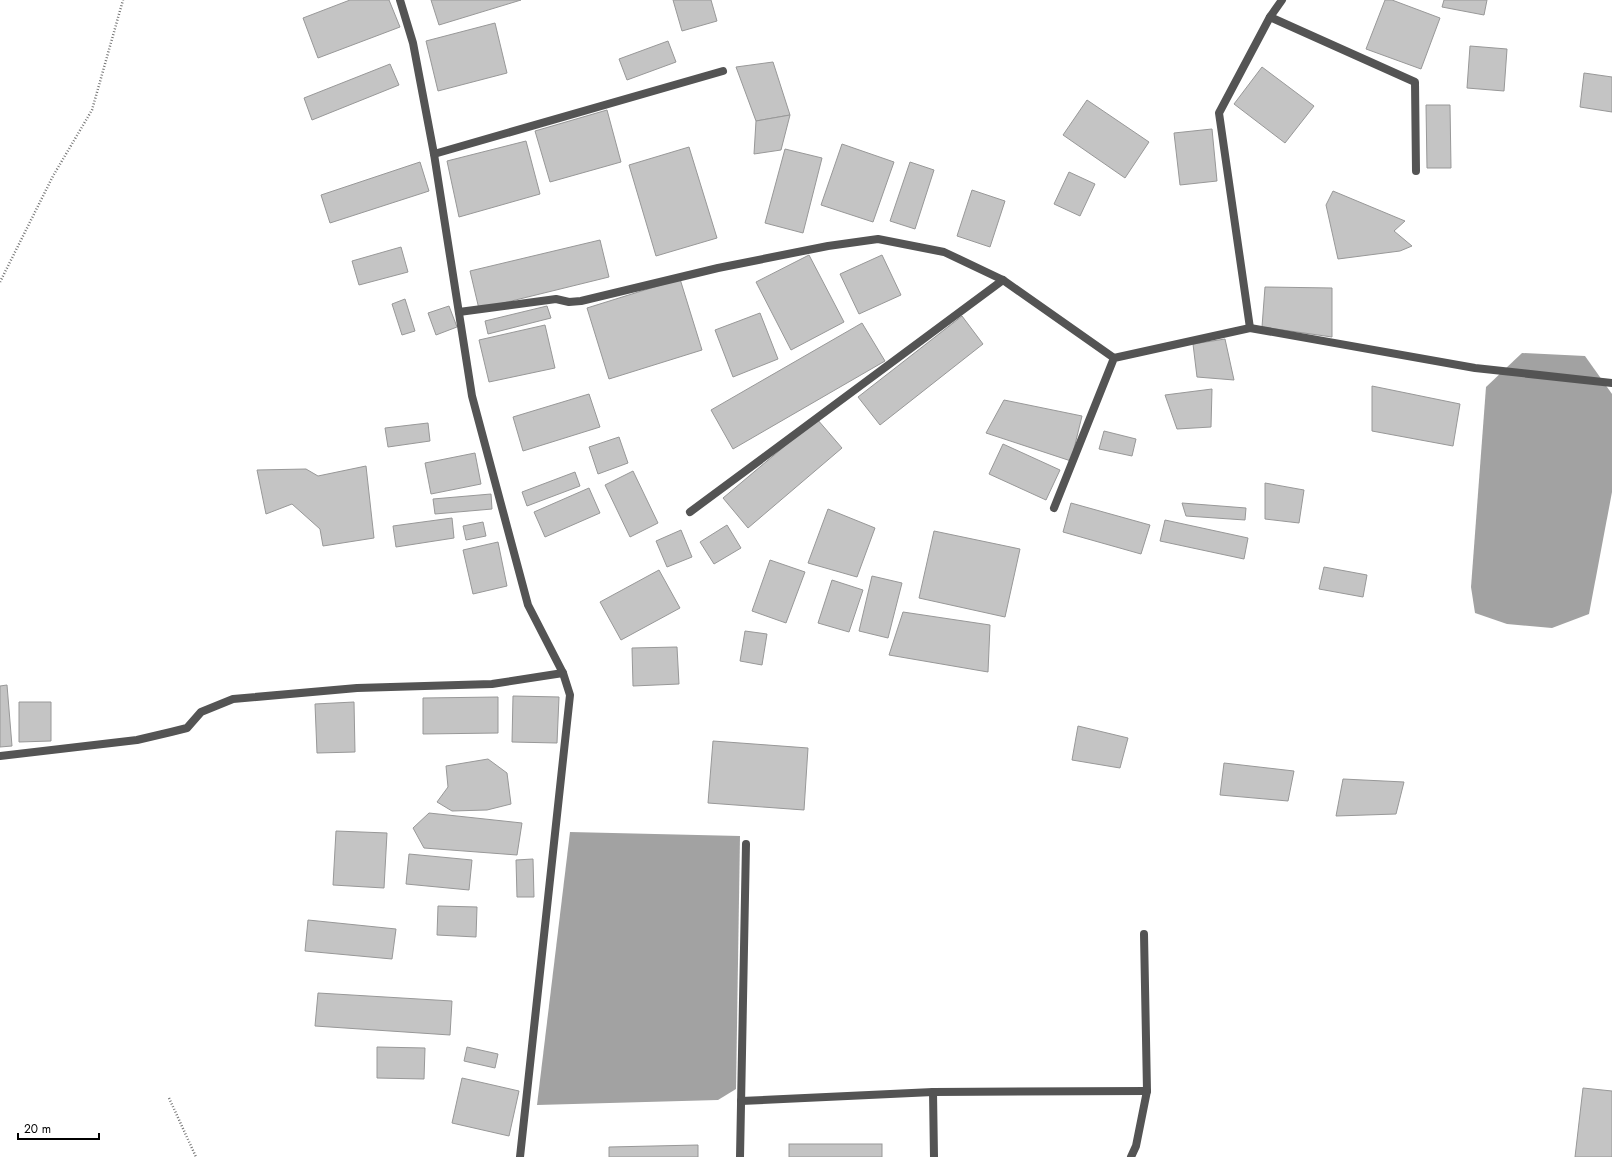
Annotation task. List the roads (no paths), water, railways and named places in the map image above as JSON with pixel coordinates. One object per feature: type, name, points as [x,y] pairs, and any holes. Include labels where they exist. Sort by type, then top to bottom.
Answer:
[{"type":"street","points":[[400,0],[413,43],[434,154],[472,396],[528,605],[563,673],[570,695],[520,1157]]},
{"type":"street","points":[[1250,328],[1219,113],[1270,17],[1282,0]]},
{"type":"street","points":[[1270,17],[1415,82],[1416,171]]},
{"type":"street","points":[[434,154],[723,71]]},
{"type":"street","points":[[459,312],[556,299],[570,302],[581,301],[718,268],[828,246],[878,239],[944,252],[1003,280],[1114,358],[1250,328],[1475,368],[1612,383]]},
{"type":"street","points":[[690,512],[1003,280]]},
{"type":"street","points":[[1054,508],[1114,358]]},
{"type":"street","points":[[0,756],[137,740],[171,732],[187,728],[201,712],[233,699],[357,688],[492,684],[563,673]]},
{"type":"street","points":[[740,1157],[746,844]]},
{"type":"street","points":[[1131,1157],[1136,1146],[1147,1091],[1144,934]]},
{"type":"street","points":[[741,1101],[933,1092],[1147,1091]]},
{"type":"street","points":[[933,1092],[934,1157]]}]
